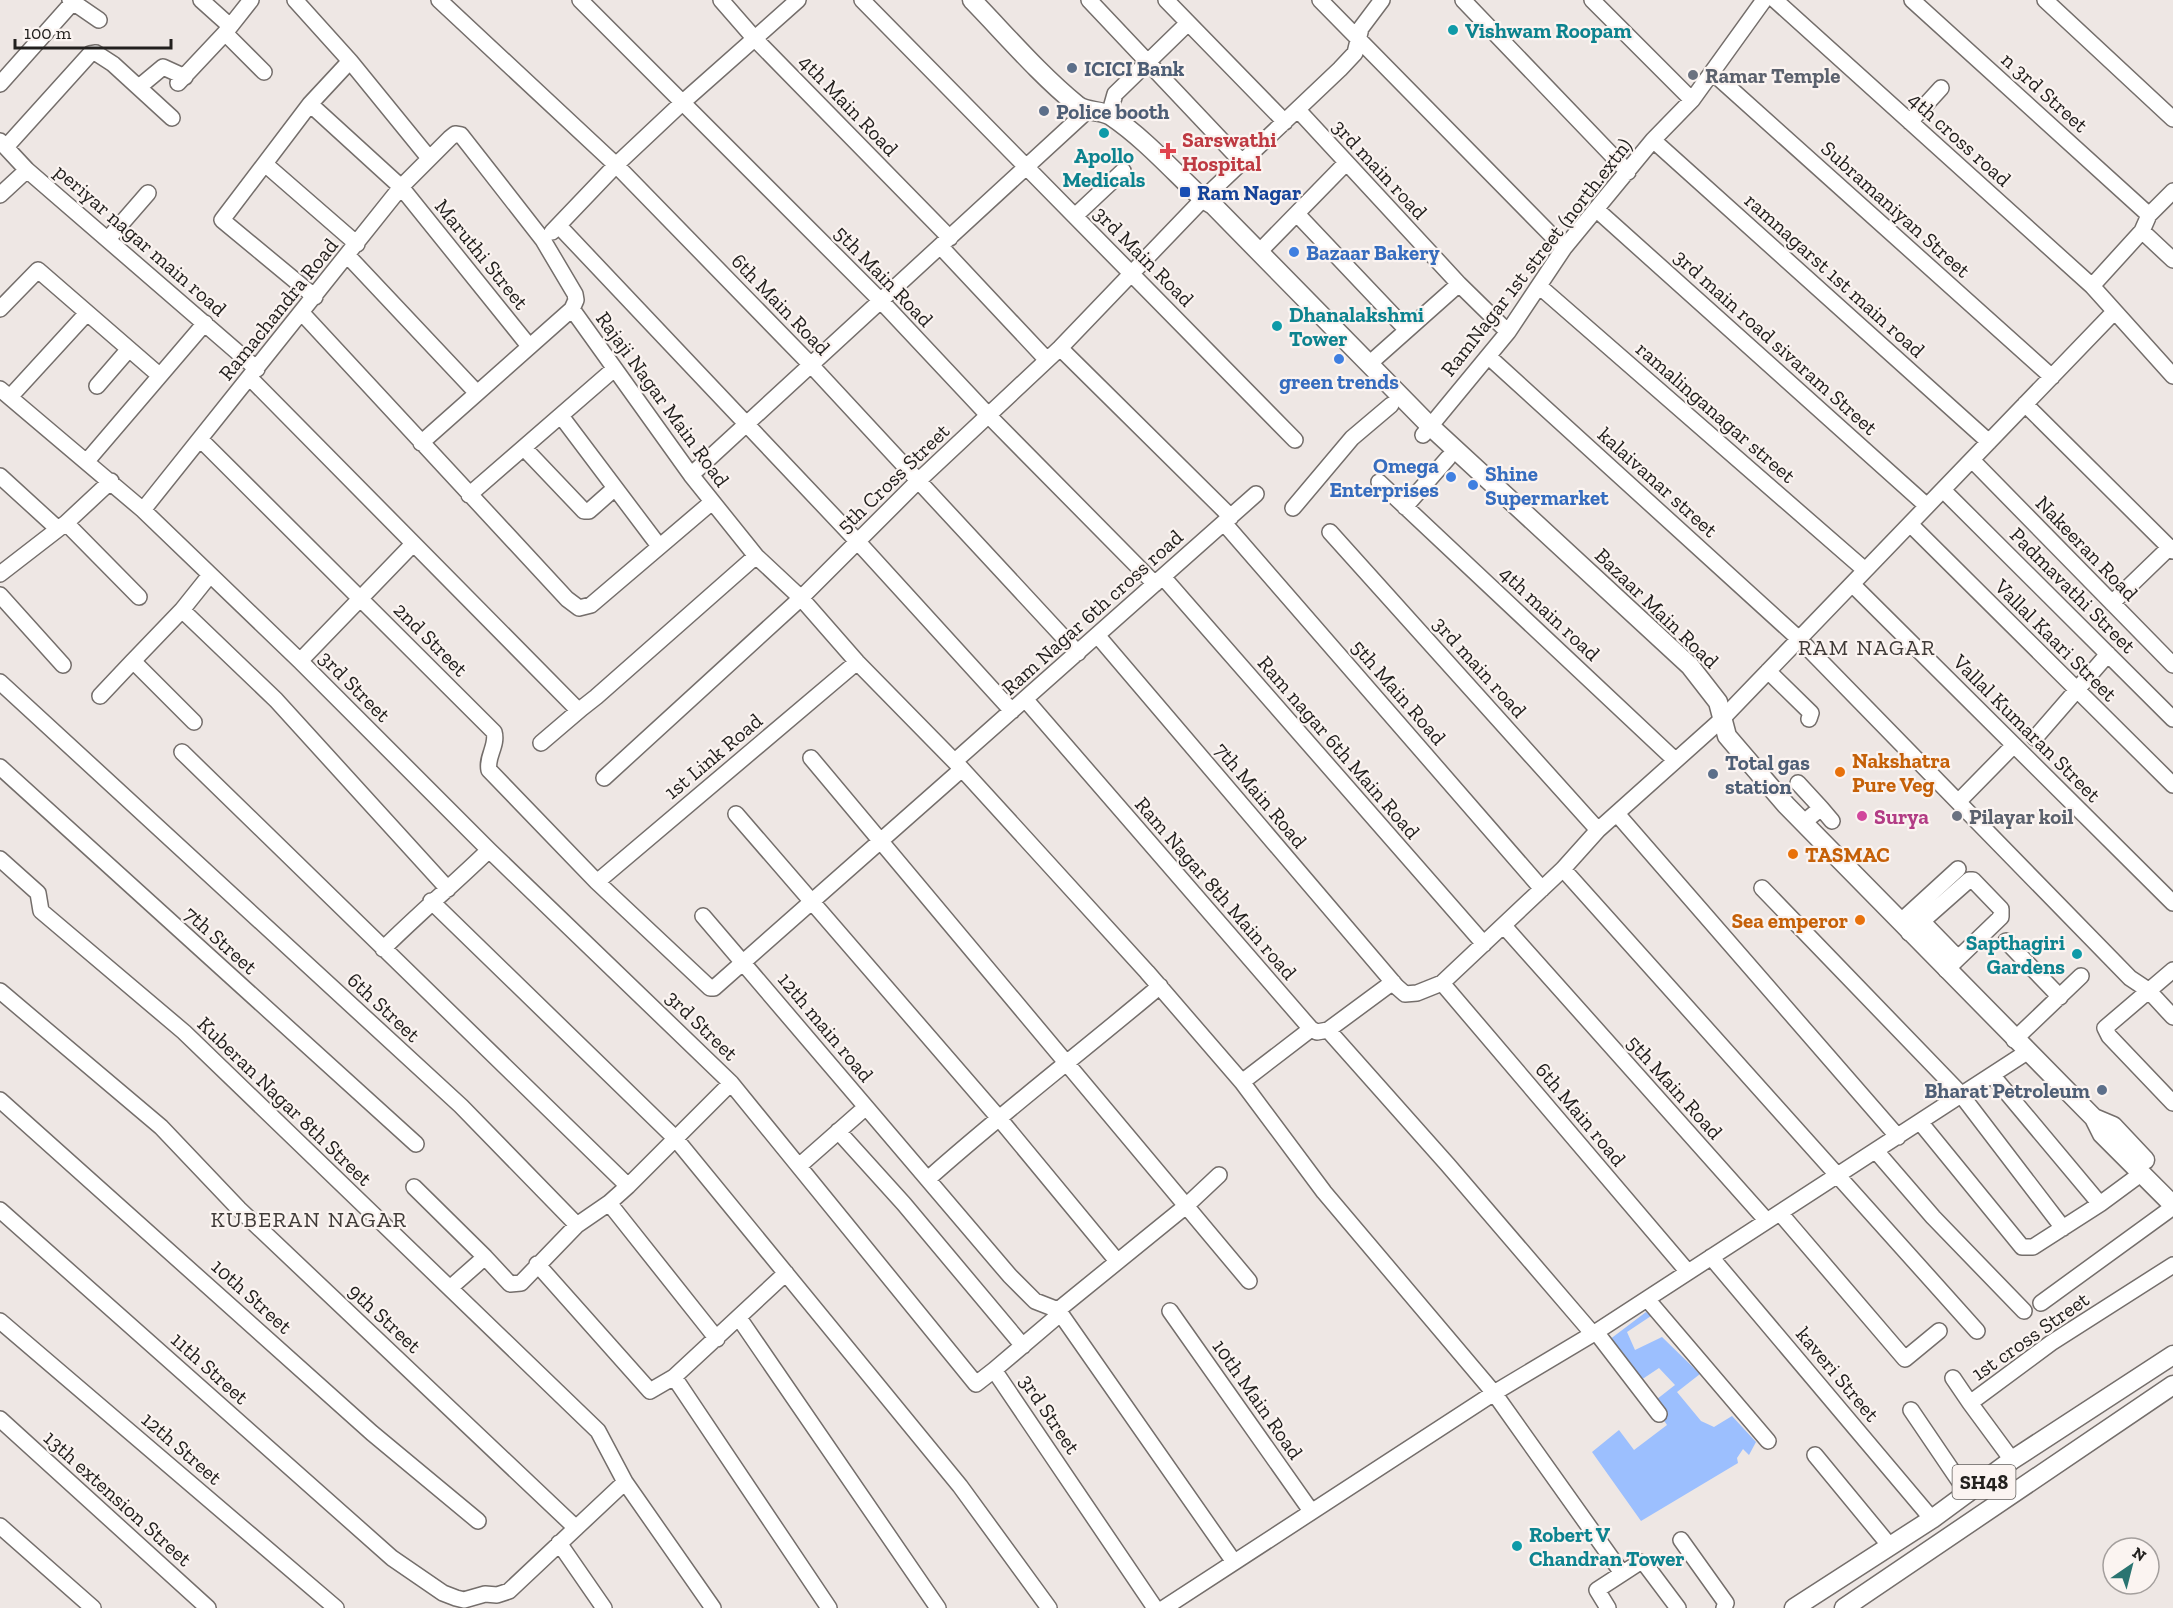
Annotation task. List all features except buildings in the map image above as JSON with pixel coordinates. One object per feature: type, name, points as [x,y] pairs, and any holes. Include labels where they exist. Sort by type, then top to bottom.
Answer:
[{"type":"main road","points":[[972,0],[1038,69],[1097,112]]},
{"type":"main road","points":[[985,0],[1049,70],[1080,100],[1136,136],[1260,251],[1369,364],[1448,458],[1685,674],[1719,715]]},
{"type":"main road","points":[[1208,202],[1219,225],[1371,380],[1391,405],[1426,430]]},
{"type":"main road","name":"Bazaar Main Road","points":[[1426,430],[1689,666],[1713,694],[1727,736],[1739,753],[1803,823],[1909,926],[1952,964],[2021,1046],[2094,1118],[2102,1134],[2173,1206]]},
{"type":"main road","points":[[2094,1118],[2113,1126],[2173,1189]]},
{"type":"main road","name":"SH48","points":[[1794,1608],[1932,1519],[2012,1460],[2173,1355]]},
{"type":"main road","name":"SH48","points":[[1844,1608],[2173,1385]]},
{"type":"street","points":[[201,0],[264,72]]},
{"type":"street","points":[[139,87],[163,67],[181,80],[228,30],[251,0]]},
{"type":"street","points":[[295,0],[350,61],[429,158]]},
{"type":"street","name":"6th Main Road","points":[[439,0],[616,165],[811,365],[917,482],[1078,653]]},
{"type":"street","name":"5th Main Road","points":[[580,0],[881,301],[989,416],[1159,580]]},
{"type":"street","name":"4th Main Road","points":[[722,0],[755,39],[945,242],[1047,360]]},
{"type":"street","points":[[543,240],[616,165],[798,0]]},
{"type":"street","name":"3rd Main Road","points":[[862,0],[1295,440]]},
{"type":"street","points":[[1089,0],[1243,163]]},
{"type":"street","points":[[1166,0],[1285,122]]},
{"type":"street","points":[[1320,0],[1564,248]]},
{"type":"street","name":"5th Cross Street","points":[[604,778],[801,598],[917,482],[1060,348],[1131,273],[1208,202],[1243,163],[1355,53],[1366,20],[1382,0]]},
{"type":"street","points":[[1463,0],[1628,172]]},
{"type":"street","points":[[1592,0],[1692,100]]},
{"type":"street","name":"RamNagar 1st street (north.extn)","points":[[1426,430],[1508,332],[1564,248],[1653,141],[1692,100],[1766,0]]},
{"type":"street","name":"4th cross road","points":[[1766,0],[1910,122],[2091,286],[2173,376]]},
{"type":"street","name":"n 3rd Street","points":[[1912,0],[2149,215]]},
{"type":"street","points":[[2045,0],[2173,120]]},
{"type":"street","points":[[0,84],[71,1],[99,20]]},
{"type":"street","points":[[691,476],[1027,167],[1097,112],[1188,23]]},
{"type":"street","points":[[3,144],[90,54],[102,55],[172,118]]},
{"type":"street","points":[[315,297],[222,220],[310,104],[350,61]]},
{"type":"street","name":"Subramaniyan Street","points":[[1713,73],[2052,376]]},
{"type":"street","points":[[1910,122],[1941,88]]},
{"type":"street","name":"Maruthi Street","points":[[310,104],[401,187],[529,346]]},
{"type":"street","name":"3rd main road","points":[[1298,110],[1459,284],[1508,332]]},
{"type":"street","name":"Rajaji Nagar Main Road","points":[[450,138],[455,134],[461,135],[543,240],[575,294],[576,300],[572,309],[613,370],[691,476],[756,556],[801,598],[857,662],[959,765],[1160,986],[1242,1082],[1324,1192],[1494,1393],[1622,1573]]},
{"type":"street","name":"Ramachandra Road","points":[[143,510],[401,187],[450,138]]},
{"type":"street","name":"ramnagarst 1st main road","points":[[1653,141],[1989,442]]},
{"type":"street","name":"periyar nagar main road","points":[[3,144],[27,170],[205,323],[413,544],[576,708],[582,708]]},
{"type":"street","points":[[1260,251],[1346,163]]},
{"type":"street","points":[[265,164],[352,250],[477,393]]},
{"type":"street","points":[[0,195],[27,170]]},
{"type":"street","points":[[1075,216],[1123,171]]},
{"type":"street","points":[[2091,286],[2142,231],[2149,215],[2173,191]]},
{"type":"street","points":[[108,239],[148,193]]},
{"type":"street","name":"3rd main road sivaram Street","points":[[1597,210],[1927,506]]},
{"type":"street","points":[[1297,214],[1407,330]]},
{"type":"street","points":[[559,226],[858,542],[1012,711]]},
{"type":"street","points":[[2142,231],[2173,260]]},
{"type":"street","points":[[3,298],[38,270],[159,375]]},
{"type":"street","points":[[1369,364],[1459,284]]},
{"type":"street","name":"ramalinganagar street","points":[[1539,286],[1865,570]]},
{"type":"street","points":[[421,443],[572,309]]},
{"type":"street","points":[[1242,1082],[1311,1029],[1317,1032],[1328,1030],[1393,982],[1402,992],[1409,994],[1442,982],[1563,869],[1598,830],[1618,815],[1719,715],[1768,671],[2114,312]]},
{"type":"street","points":[[5,393],[87,313]]},
{"type":"street","points":[[302,313],[567,599],[579,608],[591,606],[712,502]]},
{"type":"street","points":[[87,461],[205,323]]},
{"type":"street","name":"5th Main Road","points":[[1060,348],[1227,520],[1542,889]]},
{"type":"street","points":[[97,386],[129,349]]},
{"type":"street","name":"kalaivanar street","points":[[1489,357],[1799,639],[2130,978],[2148,990],[2173,1017]]},
{"type":"street","points":[[470,495],[613,370]]},
{"type":"street","name":"3rd Street","points":[[5,393],[143,510],[300,661],[489,850],[731,1083],[976,1384],[994,1370],[1155,1608]]},
{"type":"street","points":[[2025,404],[2171,549],[2112,603]]},
{"type":"street","points":[[1293,508],[1352,438],[1391,405]]},
{"type":"street","points":[[561,416],[659,546]]},
{"type":"street","name":"2nd Street","points":[[201,440],[494,732],[496,738],[489,761],[489,770],[597,882]]},
{"type":"street","points":[[524,448],[584,511],[589,511],[615,488]]},
{"type":"street","points":[[1400,502],[1448,458]]},
{"type":"street","name":"Nakeeran Road","points":[[1972,460],[2173,665]]},
{"type":"street","points":[[0,476],[62,526],[138,597]]},
{"type":"street","points":[[2,570],[62,526],[111,481]]},
{"type":"street","name":"4th main road","points":[[1379,482],[1675,760]]},
{"type":"street","name":"Padmavathi Street","points":[[1943,490],[2173,719]]},
{"type":"street","name":"Ram Nagar 6th cross road","points":[[597,882],[705,986],[714,988],[882,839],[1025,699],[1256,494]]},
{"type":"street","name":"Vallal Kaari Street","points":[[1910,524],[2173,785]]},
{"type":"street","name":"3rd main road","points":[[1330,532],[1598,830]]},
{"type":"street","points":[[300,661],[413,544]]},
{"type":"street","points":[[541,743],[756,556]]},
{"type":"street","points":[[100,696],[182,609],[210,575]]},
{"type":"street","name":"Ram nagar 6th Main Road","points":[[1159,580],[1484,944]]},
{"type":"street","name":"Vallal Kumaran Street","points":[[1852,584],[2173,903]]},
{"type":"street","points":[[0,595],[63,665]]},
{"type":"street","points":[[182,609],[276,700],[448,889]]},
{"type":"street","name":"7th Main Road","points":[[1097,635],[1393,982]]},
{"type":"street","points":[[2035,738],[2108,654]]},
{"type":"street","points":[[133,661],[194,722]]},
{"type":"street","name":"1st Link Road","points":[[597,882],[857,662]]},
{"type":"street","points":[[1768,671],[1811,713],[1809,719]]},
{"type":"street","name":"6th Street","points":[[0,682],[461,1106],[577,1225]]},
{"type":"street","name":"Ram Nagar 8th Main road","points":[[1025,699],[1311,1029]]},
{"type":"street","points":[[1959,801],[2014,745]]},
{"type":"street","points":[[182,752],[628,1186]]},
{"type":"street","points":[[812,758],[1249,1281]]},
{"type":"street","name":"7th Street","points":[[0,767],[416,1144]]},
{"type":"street","points":[[1798,783],[1832,821]]},
{"type":"street","points":[[1803,823],[1821,808]]},
{"type":"street","points":[[736,814],[998,1117],[1117,1262]]},
{"type":"street","points":[[1618,815],[1898,1137]]},
{"type":"street","points":[[383,949],[431,901],[448,889],[489,850]]},
{"type":"street","name":"Kuberan Nagar 8th Street","points":[[0,859],[38,892],[41,911],[184,1032],[598,1431],[625,1482],[713,1608]]},
{"type":"street","points":[[1563,869],[1977,1331]]},
{"type":"street","points":[[1909,926],[1960,873]]},
{"type":"street","points":[[1909,926],[1969,880],[1973,880],[2001,909],[2001,917],[1952,964]]},
{"type":"street","points":[[1762,888],[1961,1095],[2063,1228]]},
{"type":"street","points":[[431,901],[675,1138],[841,1344],[960,1486],[1049,1608]]},
{"type":"street","name":"12th main road","points":[[703,916],[744,961],[866,1107],[799,1166]]},
{"type":"street","name":"5th Main Road","points":[[1504,926],[1767,1221]]},
{"type":"street","points":[[2006,941],[2060,997]]},
{"type":"street","points":[[2173,970],[2105,1028],[2109,1036],[2173,1103]]},
{"type":"street","points":[[1164,1608],[1311,1511],[1396,1459],[1494,1393],[1595,1333],[1992,1075],[2021,1046],[2060,997],[2081,976]]},
{"type":"street","name":"6th Main road","points":[[1442,982],[1688,1272]]},
{"type":"street","points":[[928,1179],[998,1117],[1068,1064],[1160,986]]},
{"type":"street","name":"9th Street","points":[[0,991],[161,1127],[239,1209],[576,1528]]},
{"type":"street","points":[[1328,1030],[1595,1333],[1659,1414]]},
{"type":"street","points":[[1992,1075],[2100,1204]]},
{"type":"street","points":[[414,1186],[510,1284],[516,1285],[577,1225],[609,1203],[628,1186],[731,1083]]},
{"type":"street","name":"10th Street","points":[[0,1100],[372,1433],[478,1521]]},
{"type":"street","points":[[866,1107],[1010,1276],[1035,1301],[1059,1312],[1234,1562]]},
{"type":"street","points":[[1920,1122],[2022,1247],[2033,1247],[2100,1204],[2142,1173]]},
{"type":"street","points":[[838,1131],[904,1204],[1023,1346]]},
{"type":"street","points":[[1876,1151],[1933,1217],[2024,1311]]},
{"type":"street","points":[[994,1370],[1117,1262],[1186,1206],[1219,1175]]},
{"type":"street","points":[[609,1203],[717,1339]]},
{"type":"street","points":[[2041,1303],[2173,1206]]},
{"type":"street","name":"11th Street","points":[[0,1210],[392,1558],[443,1593],[464,1600],[485,1594]]},
{"type":"street","points":[[1780,1213],[1905,1359],[1939,1331]]},
{"type":"street","points":[[450,1288],[485,1257]]},
{"type":"street","name":"kaveri Street","points":[[1711,1257],[1932,1519]]},
{"type":"street","points":[[537,1264],[647,1389],[656,1389],[674,1377],[786,1273]]},
{"type":"street","name":"1st cross Street","points":[[2012,1460],[1970,1403],[2051,1343],[2173,1265]]},
{"type":"street","points":[[1647,1299],[1768,1441]]},
{"type":"street","name":"10th Main Road","points":[[1170,1311],[1311,1511]]},
{"type":"street","points":[[739,1318],[938,1608]]},
{"type":"street","name":"12th Street","points":[[0,1321],[336,1608]]},
{"type":"street","points":[[674,1377],[829,1608]]},
{"type":"street","points":[[1953,1378],[1970,1403]]},
{"type":"street","points":[[1911,1410],[1968,1494]]},
{"type":"street","name":"13th extension Street","points":[[0,1419],[208,1608]]},
{"type":"street","points":[[1815,1455],[1890,1546]]},
{"type":"street","points":[[485,1594],[497,1595],[509,1591],[625,1482]]},
{"type":"street","points":[[0,1526],[93,1608]]},
{"type":"street","points":[[1681,1540],[1726,1603],[1724,1608]]},
{"type":"street","points":[[559,1542],[604,1608]]},
{"type":"street","points":[[1608,1608],[1597,1590],[1643,1562],[1678,1608]]},
{"type":"street","points":[[485,1594],[494,1608]]},
{"type":"water","points":[[1646,1312],[1651,1316],[1627,1332],[1635,1350],[1662,1337],[1700,1374],[1677,1392],[1701,1421],[1714,1427],[1732,1416],[1756,1442],[1749,1455],[1743,1449],[1737,1458],[1738,1463],[1641,1521],[1592,1452],[1619,1430],[1634,1450],[1667,1425],[1652,1403],[1675,1385],[1659,1368],[1638,1382],[1609,1340]]},
{"type":"place","name":"Vishwam Roopam","points":[[1453,30]]},
{"type":"place","name":"ICICI Bank","points":[[1072,68]]},
{"type":"place","name":"Ramar Temple","points":[[1693,75]]},
{"type":"place","name":"Police booth","points":[[1044,111]]},
{"type":"place","name":"Apollo Medicals","points":[[1104,133]]},
{"type":"place","name":"Sarswathi Hospital","points":[[1168,151]]},
{"type":"place","name":"Ram Nagar","points":[[1185,192]]},
{"type":"place","name":"Bazaar Bakery","points":[[1294,252]]},
{"type":"place","name":"Dhanalakshmi Tower","points":[[1277,326]]},
{"type":"place","name":"green trends","points":[[1339,359]]},
{"type":"place","name":"Omega Enterprises","points":[[1451,477]]},
{"type":"place","name":"Shine Supermarket","points":[[1473,485]]},
{"type":"place","name":"Nakshatra Pure Veg","points":[[1840,772]]},
{"type":"place","name":"Total gas station","points":[[1713,774]]},
{"type":"place","name":"Surya","points":[[1862,816]]},
{"type":"place","name":"Pilayar koil","points":[[1957,816]]},
{"type":"place","name":"TASMAC","points":[[1793,854]]},
{"type":"place","name":"Sea emperor","points":[[1860,920]]},
{"type":"place","name":"Sapthagiri Gardens","points":[[2077,954]]},
{"type":"place","name":"Bharat Petroleum","points":[[2102,1090]]},
{"type":"place","name":"Robert V Chandran Tower","points":[[1517,1546]]},
{"type":"district","name":"RAM NAGAR","points":[[1867,647]]},
{"type":"district","name":"KUBERAN NAGAR","points":[[309,1219]]}]
